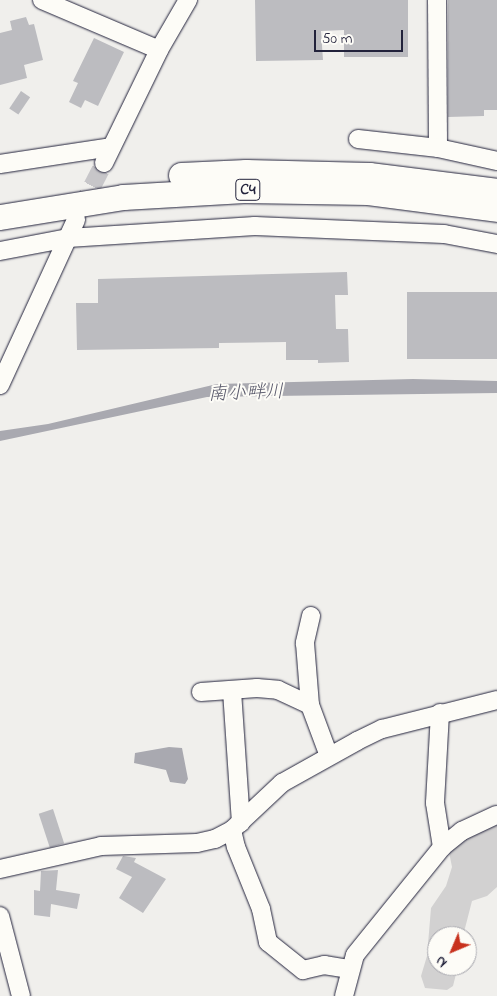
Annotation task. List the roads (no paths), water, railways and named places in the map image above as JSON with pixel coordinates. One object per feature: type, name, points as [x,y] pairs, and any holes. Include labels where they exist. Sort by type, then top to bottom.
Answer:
[{"type":"highway","name":"C4","points":[[0,200],[118,180],[246,172],[369,175],[497,191]]},
{"type":"highway","name":"C4","points":[[0,217],[123,197],[244,190],[368,192],[497,209]]},
{"type":"street","points":[[42,0],[159,50]]},
{"type":"street","points":[[0,164],[108,155],[159,50],[188,0]]},
{"type":"street","points":[[437,0],[438,148]]},
{"type":"street","points":[[358,139],[438,148],[497,161]]},
{"type":"street","points":[[0,385],[76,220]]},
{"type":"street","points":[[0,251],[68,238],[255,226],[444,234],[497,244]]},
{"type":"street","points":[[310,616],[305,643],[310,705],[329,756]]},
{"type":"street","points":[[201,692],[257,688],[278,690],[310,705]]},
{"type":"street","points":[[232,691],[237,826],[236,847],[261,909],[268,942],[303,970],[338,965],[350,968]]},
{"type":"street","points":[[0,870],[100,846],[197,843],[215,839],[237,826],[268,793],[329,756],[382,729],[497,700]]},
{"type":"street","points":[[440,713],[435,803],[442,846]]},
{"type":"street","points":[[344,996],[355,955],[442,846],[462,831],[497,816]]},
{"type":"street","points":[[0,916],[21,996]]},
{"type":"water","name":"南小畔川","points":[[413,379],[497,381],[497,393],[207,397],[0,441],[0,431],[48,424],[217,384]]},
{"type":"water","points":[[169,747],[182,748],[188,779],[185,784],[170,782],[166,770],[134,763],[135,753]]},
{"type":"tunnel","points":[[80,210],[104,163]]}]
